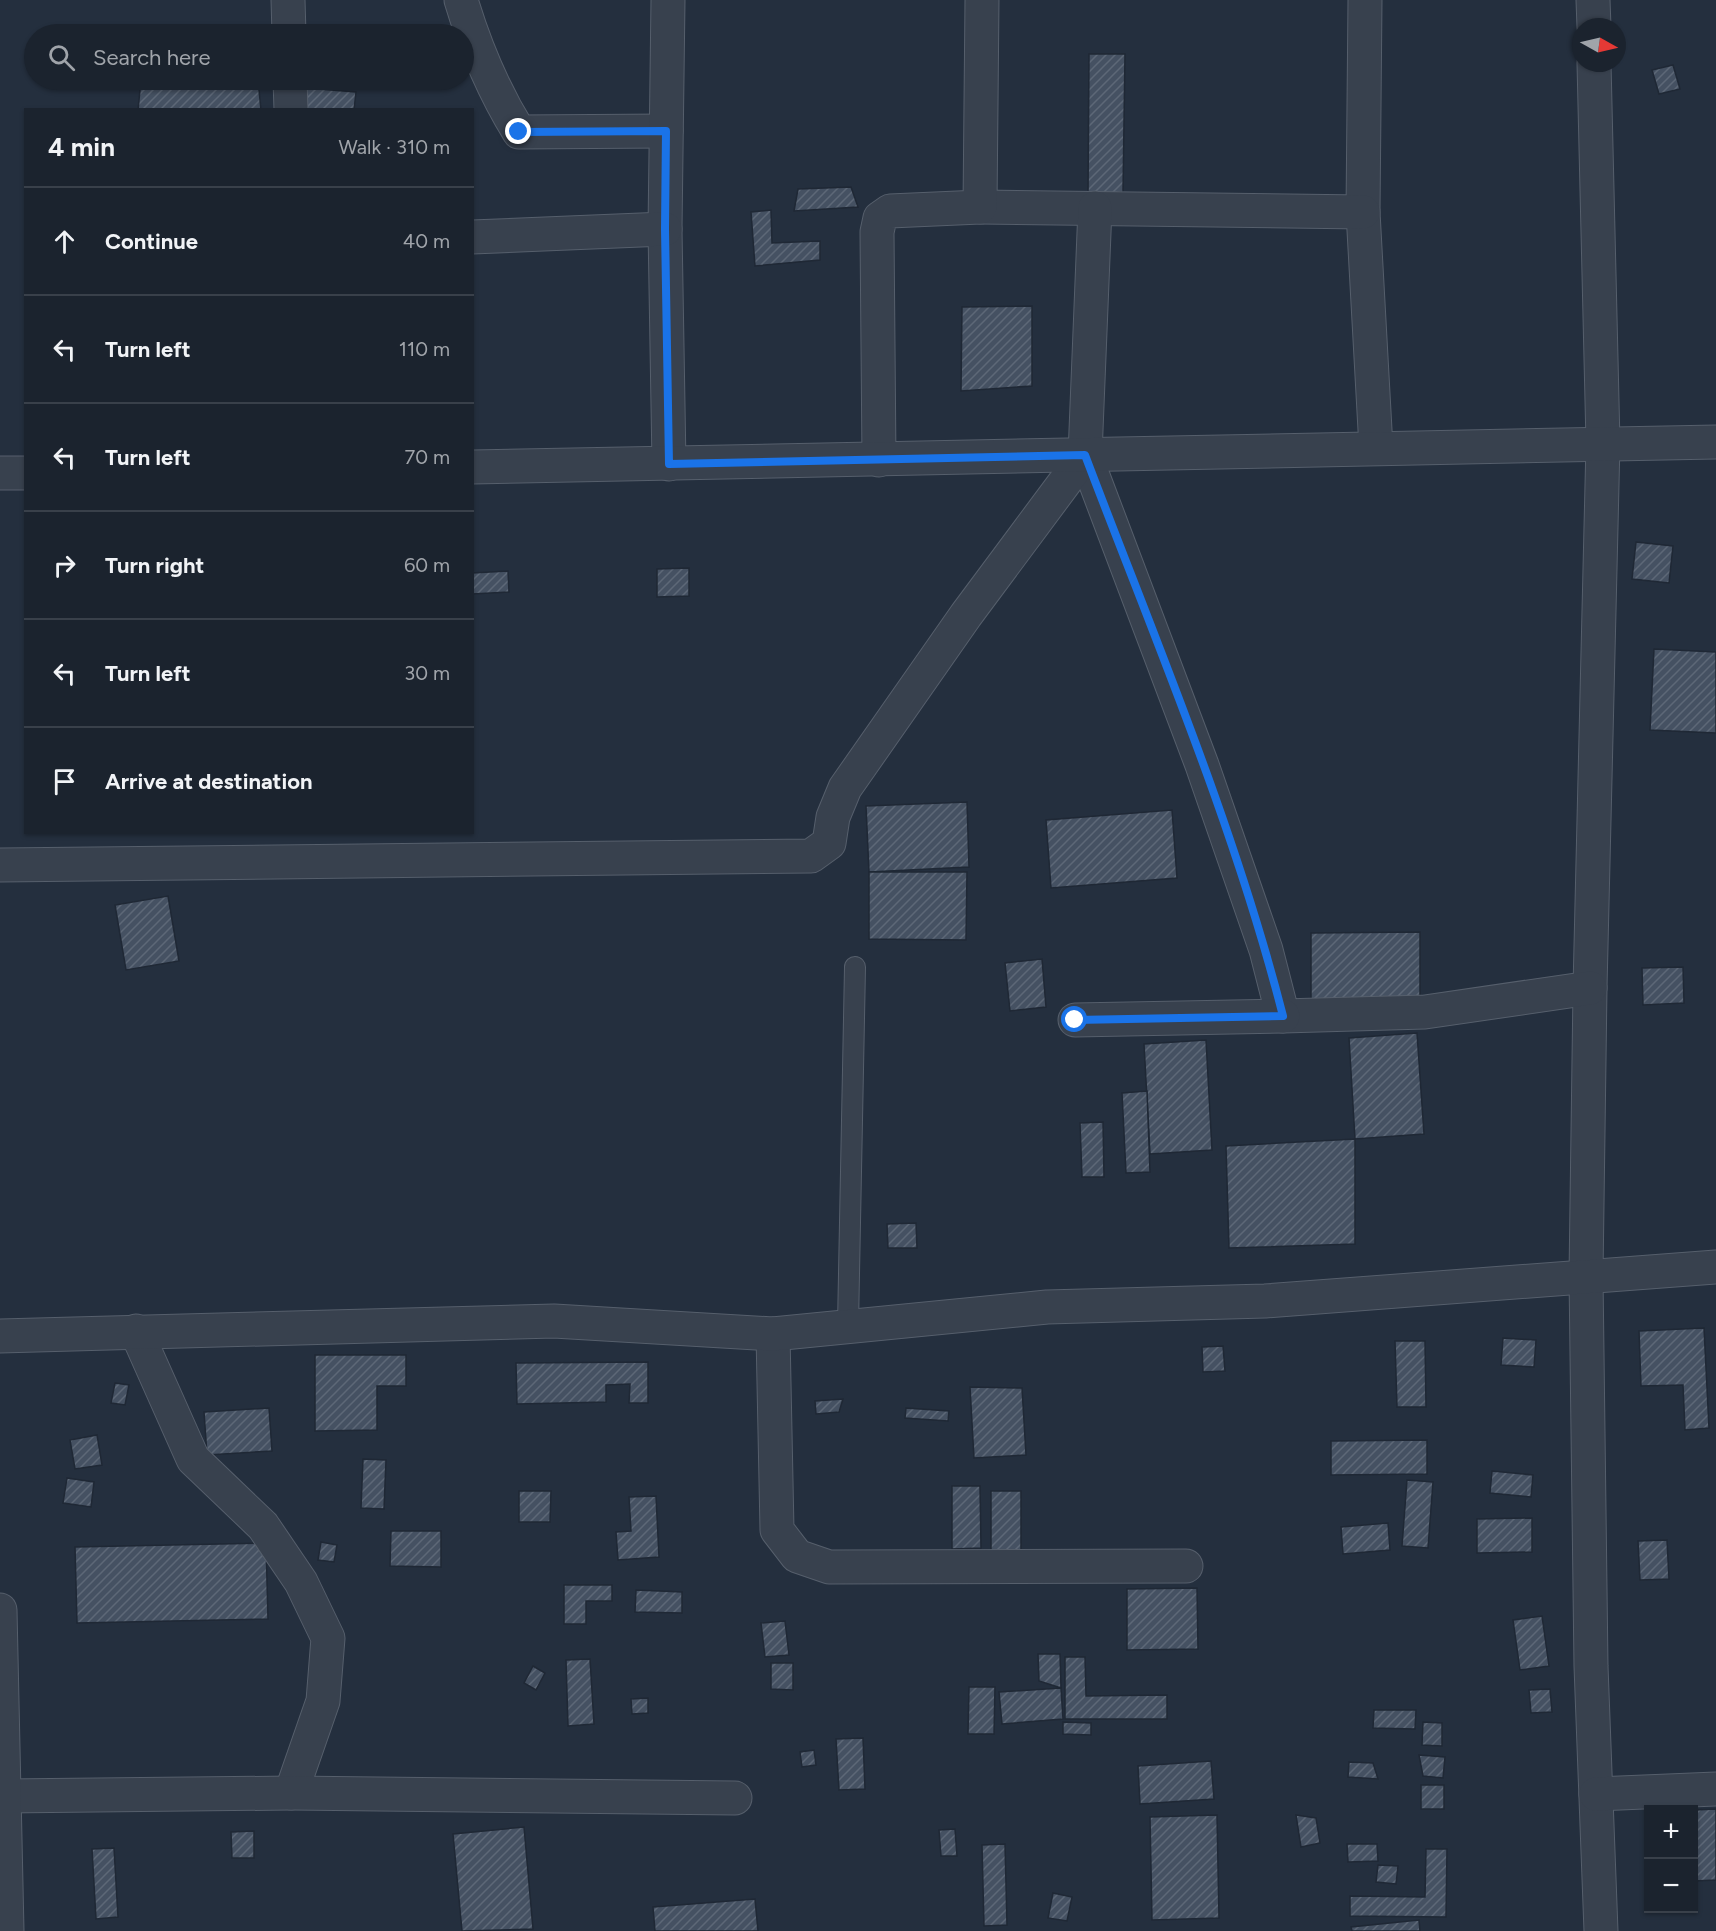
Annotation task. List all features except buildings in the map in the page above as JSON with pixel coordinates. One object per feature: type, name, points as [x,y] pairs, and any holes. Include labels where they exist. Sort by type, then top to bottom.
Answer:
[{"type":"street","points":[[288,0],[289,24]]},
{"type":"street","points":[[461,0],[468,24]]},
{"type":"street","points":[[668,0],[665,229],[669,464]]},
{"type":"street","points":[[980,207],[982,0]]},
{"type":"street","points":[[1365,0],[1364,212],[1376,448]]},
{"type":"street","points":[[1593,0],[1594,18]]},
{"type":"street","points":[[474,41],[498,99],[519,132],[666,131]]},
{"type":"street","points":[[1594,72],[1603,443],[1590,988],[1586,1276],[1592,1666],[1601,1931]]},
{"type":"street","points":[[290,90],[291,108]]},
{"type":"street","points":[[879,460],[877,232],[880,218],[890,211],[980,207],[1364,212]]},
{"type":"street","points":[[1095,208],[1085,455],[1202,765],[1266,951],[1283,1016]]},
{"type":"street","points":[[474,237],[665,229]]},
{"type":"street","points":[[474,467],[1716,442]]},
{"type":"street","points":[[0,865],[811,856],[829,843],[833,817],[845,788],[966,615],[1085,455]]},
{"type":"street","points":[[0,473],[24,473]]},
{"type":"street","points":[[1075,1020],[1425,1012],[1590,988]]},
{"type":"street","points":[[0,1336],[554,1321],[774,1334],[1047,1307],[1265,1301],[1716,1267]]},
{"type":"street","points":[[136,1331],[193,1460],[263,1526],[301,1582],[328,1638],[323,1701],[291,1793]]},
{"type":"street","points":[[774,1334],[777,1530],[797,1556],[829,1568],[1186,1566]]},
{"type":"street","points":[[0,1610],[7,1931]]},
{"type":"street","points":[[1596,1794],[1716,1789]]},
{"type":"street","points":[[4,1796],[291,1793],[735,1798]]},
{"type":"lane","points":[[848,1325],[855,967]]},
{"type":"route","points":[[519,132],[666,131],[665,229],[669,464],[1085,455],[1202,765],[1266,951],[1283,1016],[1075,1020]]}]
